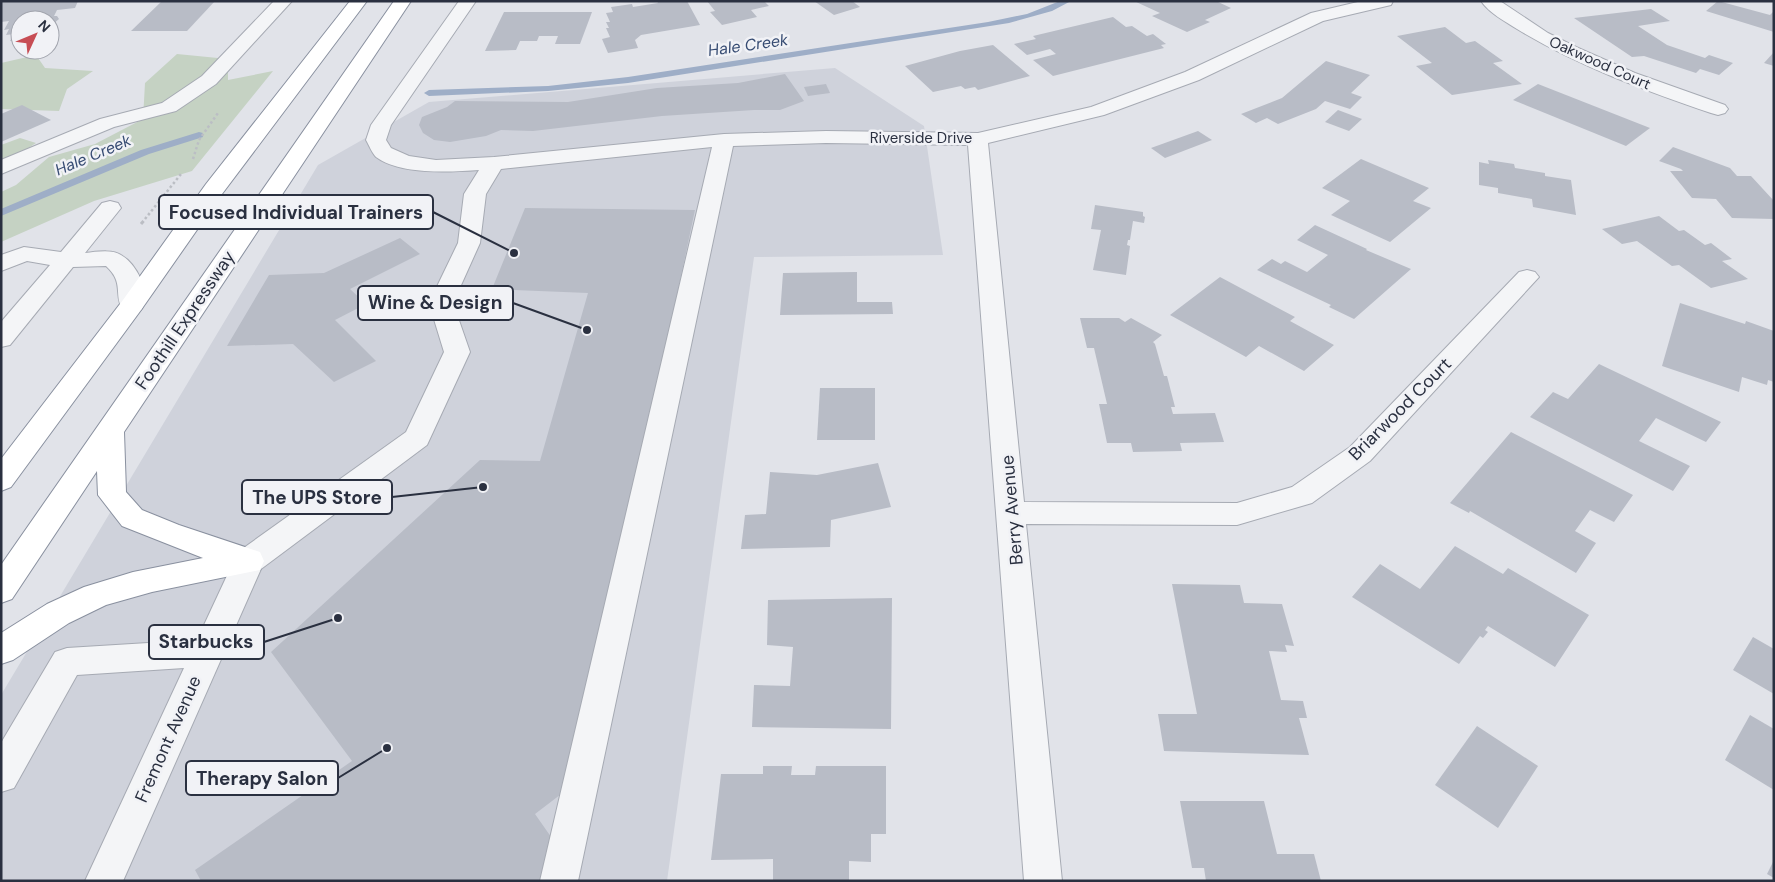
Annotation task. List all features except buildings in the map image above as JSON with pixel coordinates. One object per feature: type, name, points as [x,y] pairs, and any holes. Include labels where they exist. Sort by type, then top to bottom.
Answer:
[{"type":"highway","points":[[1,480],[132,305],[214,189],[359,1]]},
{"type":"highway","name":"Foothill Expressway","points":[[1,590],[403,1]]},
{"type":"highway","points":[[110,429],[112,495],[132,518],[168,534],[249,562]]},
{"type":"highway","points":[[1,650],[41,623],[94,597],[135,584],[249,562]]},
{"type":"street","points":[[1,168],[107,123],[169,107],[210,80],[284,1]]},
{"type":"street","points":[[468,1],[381,125],[376,140],[383,152],[404,161],[436,166],[494,163]]},
{"type":"street","name":"Riverside Drive","points":[[494,163],[724,140],[826,138],[978,139],[1097,111],[1192,76],[1317,17],[1386,1]]},
{"type":"street","name":"Oakwood Court","points":[[1489,1],[1514,21],[1559,47],[1647,84],[1718,109]]},
{"type":"street","name":"Berry Avenue","points":[[978,139],[1044,881]]},
{"type":"street","points":[[559,881],[724,140]]},
{"type":"street","name":"Fremont Avenue","points":[[104,881],[249,562],[417,438],[457,352],[441,303],[469,243],[475,194],[494,163]]},
{"type":"street","points":[[1,338],[110,208]]},
{"type":"street","points":[[1,264],[24,254],[68,260],[112,259],[124,269],[132,283],[132,305]]},
{"type":"street","name":"Briarwood Court","points":[[1012,513],[1237,514],[1302,495],[1360,454],[1528,277]]},
{"type":"street","points":[[1,776],[67,662],[207,653]]},
{"type":"path","points":[[189,164],[195,157]]},
{"type":"path","points":[[112,259],[183,171]]},
{"type":"shaded area","points":[[835,68],[924,126],[943,255],[754,257],[667,881],[1,881],[1,695],[318,165],[429,102]]},
{"type":"green space","points":[[177,54],[228,59],[228,80],[273,71],[192,171],[94,201],[1,242],[1,192],[16,185],[49,157],[95,144],[143,119],[145,83]]},
{"type":"green space","points":[[14,60],[39,60],[45,68],[93,71],[67,89],[59,111],[1,109],[1,63]]},
{"type":"green space","points":[[20,138],[36,143],[10,160],[1,160],[1,145]]},
{"type":"waterway","name":"Hale Creek","points":[[429,93],[568,87],[667,75],[1009,21],[1030,16],[1067,1]]},
{"type":"waterway","name":"Hale Creek","points":[[1,213],[145,152],[199,135]]},
{"type":"place","name":"Focused Individual Trainers","points":[[514,253]]},
{"type":"place","name":"Wine & Design","points":[[587,330]]},
{"type":"place","name":"The UPS Store","points":[[483,487]]},
{"type":"place","name":"Starbucks","points":[[338,618]]},
{"type":"place","name":"Therapy Salon","points":[[387,748]]}]
